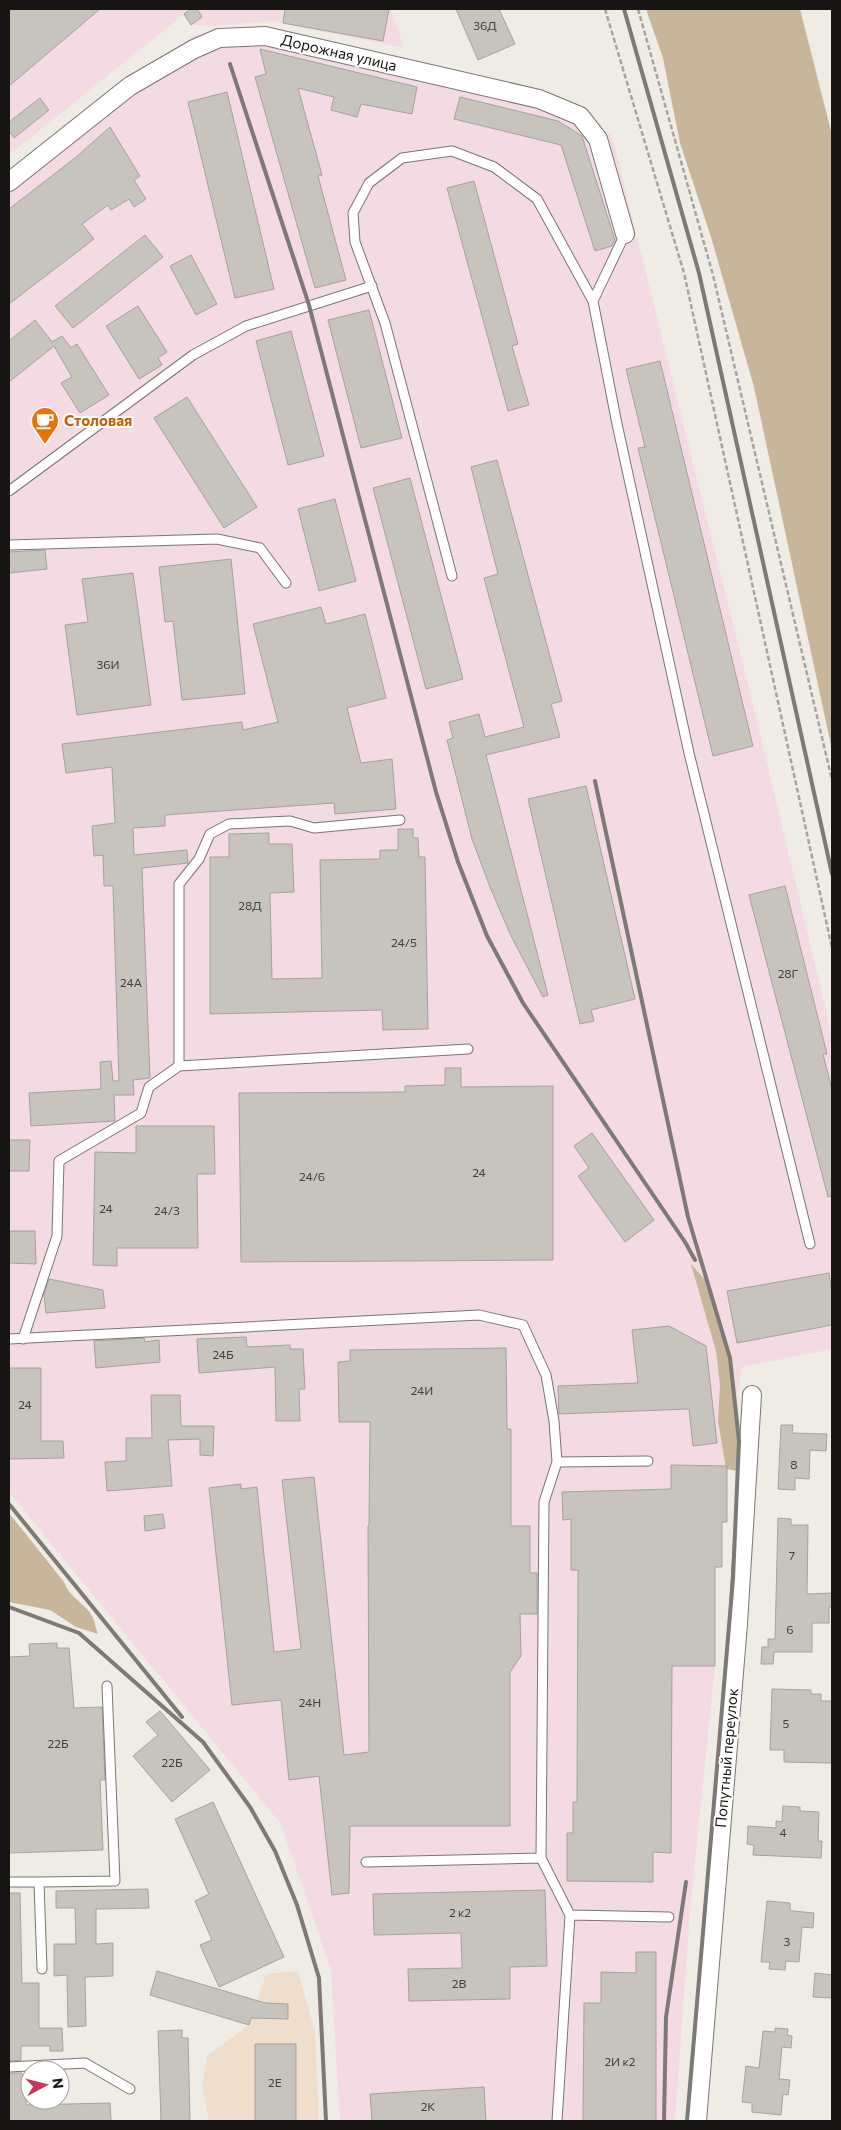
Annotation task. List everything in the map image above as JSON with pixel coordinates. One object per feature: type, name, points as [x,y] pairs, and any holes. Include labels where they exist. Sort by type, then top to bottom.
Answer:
[{"type":"street","name":"Дорожная улица","points":[[9,182],[130,86],[194,49],[219,38],[264,36],[539,99],[580,116],[598,139],[625,234]]},
{"type":"street","name":"Попутный переулок","points":[[696,2121],[738,1624],[752,1395]]},
{"type":"lane","points":[[452,576],[385,323],[355,242],[352,213],[369,183],[402,158],[452,151],[494,167],[537,199],[593,301],[617,424],[689,753],[810,1244]]},
{"type":"lane","points":[[593,301],[625,234]]},
{"type":"lane","points":[[9,491],[193,355],[246,326],[372,286]]},
{"type":"lane","points":[[9,545],[217,539],[260,548],[286,583]]},
{"type":"lane","points":[[179,1066],[179,884],[199,859],[210,834],[229,824],[290,821],[314,828],[400,820]]},
{"type":"lane","points":[[23,1339],[57,1236],[59,1161],[141,1113],[149,1087],[179,1066],[468,1049]]},
{"type":"lane","points":[[9,1340],[479,1316],[523,1325],[546,1375],[554,1421],[557,1462],[544,1502],[541,1858],[570,1915],[557,2121]]},
{"type":"lane","points":[[557,1462],[648,1461]]},
{"type":"lane","points":[[9,1882],[115,1881],[107,1686]]},
{"type":"lane","points":[[366,1862],[541,1858]]},
{"type":"lane","points":[[38,1882],[42,1969]]},
{"type":"lane","points":[[570,1915],[669,1917]]},
{"type":"lane","points":[[9,2067],[85,2063],[130,2089]]},
{"type":"path","points":[[605,9],[684,273],[832,948]]},
{"type":"path","points":[[638,9],[713,275],[832,780]]},
{"type":"shaded area","points":[[9,9],[391,9],[404,48],[271,21],[214,26],[191,25],[183,15],[9,155]]},
{"type":"shaded area","points":[[646,9],[800,9],[832,135],[832,750],[754,387],[711,237],[680,143],[663,58]]},
{"type":"shaded area","points":[[196,34],[447,68],[543,92],[612,136],[763,746],[832,1036],[832,1349],[742,1367],[726,1469],[727,1522],[722,1523],[722,1567],[715,1567],[715,1666],[690,1911],[675,2121],[340,2121],[331,1970],[281,1824],[9,1492],[9,185]]},
{"type":"shaded area","points":[[691,1264],[705,1280],[730,1358],[739,1441],[738,1471],[726,1469],[718,1421],[720,1385],[716,1351]]},
{"type":"shaded area","points":[[9,1513],[64,1582],[70,1593],[90,1613],[98,1634],[76,1627],[50,1610],[9,1602]]},
{"type":"shaded area","points":[[298,1971],[315,2032],[319,2121],[209,2121],[202,2086],[207,2056],[249,2025],[266,1974]]},
{"type":"building","points":[[9,9],[100,9],[9,86]]},
{"type":"building","points":[[191,9],[197,9],[202,17],[191,25],[184,14]]},
{"type":"building","points":[[285,9],[389,9],[383,41],[283,23]]},
{"type":"building","points":[[456,9],[499,9],[515,44],[478,60]]},
{"type":"building","points":[[260,49],[417,87],[412,114],[361,104],[357,117],[331,110],[334,97],[298,88],[322,175],[318,176],[346,280],[315,288],[255,77],[266,74]]},
{"type":"building","points":[[227,92],[274,289],[235,298],[188,102]]},
{"type":"building","points":[[460,97],[558,121],[582,136],[615,240],[612,246],[595,251],[561,145],[454,119]]},
{"type":"building","points":[[40,98],[49,110],[14,138],[9,131],[9,122]]},
{"type":"building","points":[[110,127],[140,176],[134,180],[146,199],[134,207],[129,199],[111,210],[108,205],[82,224],[94,239],[9,304],[9,209],[75,158]]},
{"type":"building","points":[[474,181],[518,344],[512,346],[529,405],[508,411],[447,188]]},
{"type":"building","points":[[145,235],[163,257],[73,328],[55,306]]},
{"type":"building","points":[[191,255],[217,304],[196,315],[170,266]]},
{"type":"building","points":[[138,306],[167,352],[158,358],[162,365],[139,379],[106,326]]},
{"type":"building","points":[[369,310],[402,438],[361,448],[328,320]]},
{"type":"building","points":[[35,320],[52,342],[62,336],[71,348],[77,344],[109,395],[80,413],[61,383],[72,377],[54,346],[9,382],[9,341]]},
{"type":"building","points":[[291,331],[324,456],[288,465],[256,341]]},
{"type":"building","points":[[660,361],[753,746],[713,756],[638,448],[645,447],[626,369]]},
{"type":"building","points":[[187,397],[257,507],[224,528],[154,418]]},
{"type":"building","points":[[497,460],[562,701],[551,704],[560,737],[486,755],[548,995],[543,997],[511,936],[472,839],[447,740],[453,738],[449,722],[479,714],[485,737],[524,727],[484,578],[498,574],[471,467]]},
{"type":"building","points":[[410,478],[463,679],[426,689],[373,488]]},
{"type":"building","points":[[335,499],[356,581],[319,591],[298,509]]},
{"type":"building","points":[[45,550],[47,569],[9,573],[9,552]]},
{"type":"building","points":[[231,559],[245,694],[182,700],[173,621],[165,622],[159,567]]},
{"type":"building","points":[[133,573],[151,705],[77,715],[65,625],[88,622],[82,579]]},
{"type":"building","points":[[321,607],[326,624],[365,614],[386,698],[347,708],[361,763],[392,759],[396,809],[335,814],[334,803],[165,815],[165,826],[133,828],[134,855],[187,850],[188,863],[142,868],[150,1078],[133,1080],[134,1095],[114,1095],[115,1121],[31,1126],[29,1093],[101,1089],[100,1062],[111,1061],[113,1081],[119,1081],[113,886],[104,886],[103,855],[94,856],[92,826],[115,823],[112,767],[66,773],[62,744],[242,722],[243,730],[278,722],[253,624]]},
{"type":"building","points":[[586,786],[635,999],[591,1010],[594,1021],[580,1024],[528,799]]},
{"type":"building","points":[[398,829],[413,829],[413,838],[418,838],[419,857],[425,857],[428,1029],[383,1030],[382,1010],[210,1014],[210,857],[229,857],[229,834],[269,833],[269,844],[292,844],[294,892],[270,893],[272,979],[322,978],[320,860],[380,859],[380,850],[398,850]]},
{"type":"building","points":[[785,886],[827,1054],[823,1054],[832,1090],[832,1196],[828,1197],[749,895]]},
{"type":"building","points":[[445,1068],[461,1068],[461,1087],[553,1086],[553,1260],[241,1262],[239,1093],[405,1092],[405,1086],[445,1085]]},
{"type":"building","points":[[136,1126],[214,1126],[215,1174],[197,1174],[198,1248],[117,1248],[117,1266],[93,1265],[95,1152],[136,1153]]},
{"type":"building","points":[[592,1133],[654,1220],[625,1242],[578,1176],[589,1168],[574,1146]]},
{"type":"building","points":[[9,1140],[30,1140],[29,1171],[9,1171]]},
{"type":"building","points":[[9,1231],[35,1231],[36,1264],[9,1263]]},
{"type":"building","points":[[829,1273],[832,1293],[832,1325],[737,1343],[727,1291]]},
{"type":"building","points":[[49,1279],[103,1290],[105,1308],[46,1313],[44,1295]]},
{"type":"building","points":[[669,1326],[706,1346],[717,1443],[693,1446],[689,1409],[559,1414],[558,1386],[638,1383],[632,1330]]},
{"type":"building","points":[[246,1337],[247,1347],[290,1345],[290,1349],[303,1349],[305,1389],[299,1389],[300,1421],[276,1421],[275,1367],[199,1373],[197,1339]]},
{"type":"building","points":[[144,1338],[145,1342],[159,1340],[160,1362],[96,1368],[94,1341]]},
{"type":"building","points":[[506,1348],[507,1429],[511,1429],[511,1526],[530,1526],[530,1573],[537,1573],[537,1614],[520,1614],[521,1656],[510,1672],[510,1826],[350,1826],[349,1893],[332,1895],[319,1776],[289,1780],[281,1700],[232,1705],[209,1488],[241,1484],[241,1489],[257,1487],[274,1652],[301,1649],[282,1480],[314,1477],[344,1755],[369,1752],[368,1526],[370,1422],[339,1422],[338,1362],[350,1361],[350,1350]]},
{"type":"building","points":[[9,1368],[41,1368],[41,1441],[63,1441],[64,1458],[9,1459]]},
{"type":"building","points":[[151,1395],[180,1395],[181,1426],[214,1426],[213,1456],[200,1455],[200,1439],[168,1440],[172,1486],[107,1491],[105,1462],[126,1461],[126,1438],[152,1438]]},
{"type":"building","points":[[781,1425],[793,1425],[792,1433],[827,1434],[826,1451],[810,1450],[809,1479],[795,1478],[795,1490],[778,1489]]},
{"type":"building","points":[[671,1465],[727,1466],[727,1522],[722,1522],[722,1567],[715,1567],[715,1666],[672,1666],[671,1853],[653,1852],[653,1882],[567,1881],[567,1833],[573,1833],[573,1802],[577,1802],[578,1570],[571,1570],[571,1519],[563,1520],[562,1492],[671,1489]]},
{"type":"building","points":[[163,1514],[165,1528],[145,1531],[144,1516]]},
{"type":"building","points":[[778,1518],[791,1519],[791,1525],[808,1525],[807,1594],[832,1593],[832,1607],[829,1607],[829,1623],[812,1623],[812,1652],[774,1652],[773,1664],[761,1664],[762,1647],[768,1647],[768,1639],[775,1639]]},
{"type":"building","points":[[57,1643],[57,1648],[69,1648],[74,1708],[102,1707],[105,1780],[100,1780],[103,1850],[9,1853],[9,1657],[30,1656],[29,1644]]},
{"type":"building","points":[[772,1689],[811,1690],[811,1694],[821,1694],[821,1701],[832,1701],[832,1763],[784,1762],[784,1750],[770,1750]]},
{"type":"building","points":[[160,1711],[210,1770],[172,1802],[133,1756],[158,1735],[146,1722]]},
{"type":"building","points":[[213,1802],[284,1957],[219,1987],[200,1945],[212,1940],[195,1901],[209,1894],[175,1819]]},
{"type":"building","points":[[783,1806],[800,1807],[800,1811],[819,1812],[818,1841],[822,1841],[821,1858],[753,1855],[754,1845],[747,1844],[748,1826],[776,1828],[776,1821],[782,1822]]},
{"type":"building","points":[[148,1889],[149,1908],[96,1909],[96,1944],[113,1943],[113,1976],[85,1977],[86,2026],[68,2027],[67,1975],[54,1976],[54,1944],[76,1944],[75,1908],[56,1908],[56,1891]]},
{"type":"building","points":[[545,1890],[547,1966],[510,1967],[510,1999],[409,2001],[408,1969],[462,1968],[461,1933],[374,1935],[373,1894]]},
{"type":"building","points":[[9,1893],[20,1893],[22,1983],[39,1983],[39,2028],[62,2028],[63,2051],[50,2051],[50,2046],[21,2046],[21,2060],[9,2061]]},
{"type":"building","points":[[767,1901],[790,1903],[790,1910],[814,1913],[813,1928],[802,1927],[799,1962],[786,1961],[785,1970],[769,1969],[770,1962],[761,1962]]},
{"type":"building","points":[[636,1952],[656,1952],[656,2121],[583,2121],[584,2003],[601,2003],[601,1972],[636,1973]]},
{"type":"building","points":[[157,1971],[265,2003],[288,2004],[288,2019],[251,2018],[249,2025],[150,1995]]},
{"type":"building","points":[[815,1973],[832,1975],[832,1998],[813,1997]]},
{"type":"building","points":[[775,2028],[788,2029],[787,2035],[792,2036],[791,2048],[782,2047],[779,2079],[790,2080],[788,2095],[783,2094],[781,2115],[752,2112],[752,2103],[742,2102],[746,2066],[759,2068],[763,2031],[775,2032]]},
{"type":"building","points":[[182,2030],[182,2038],[188,2038],[190,2121],[161,2121],[158,2031]]},
{"type":"building","points":[[255,2044],[296,2044],[296,2121],[255,2121]]},
{"type":"building","points":[[9,2073],[20,2073],[20,2110],[70,2110],[70,2104],[110,2103],[111,2121],[9,2121]]},
{"type":"building","points":[[484,2087],[486,2121],[372,2121],[370,2094]]},
{"type":"railway","points":[[624,9],[699,273],[832,874]]},
{"type":"railway","points":[[230,64],[309,305],[436,792],[458,862],[487,936],[523,1003],[685,1242],[695,1260]]},
{"type":"railway","points":[[595,781],[688,1217],[730,1358],[739,1441],[733,1579],[687,2121]]},
{"type":"railway","points":[[9,1504],[182,1717]]},
{"type":"railway","points":[[9,1607],[79,1633],[203,1742],[250,1807],[275,1851],[297,1905],[319,1978],[326,2121]]},
{"type":"railway","points":[[664,2121],[666,2017],[686,1882]]},
{"type":"place","name":"Столовая","points":[[45,445]]}]
